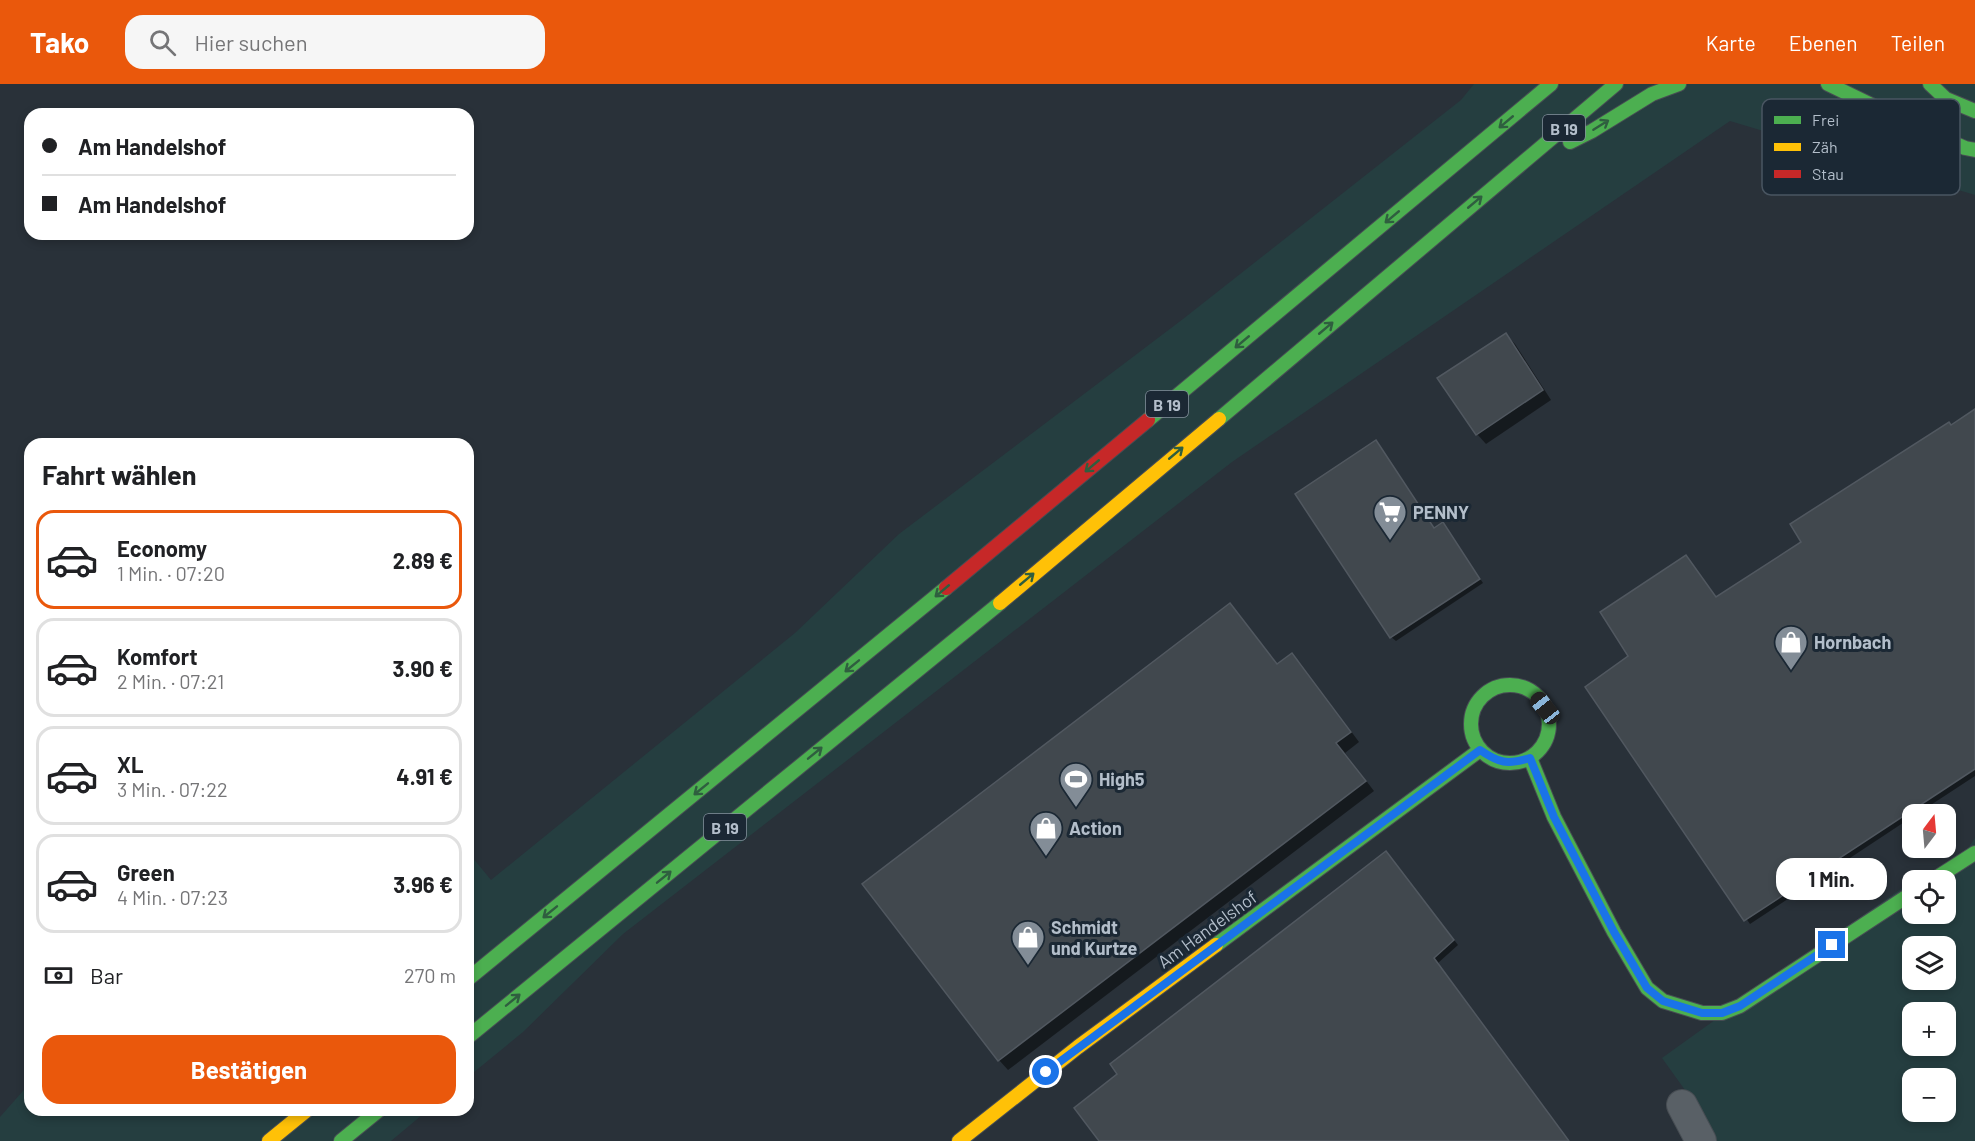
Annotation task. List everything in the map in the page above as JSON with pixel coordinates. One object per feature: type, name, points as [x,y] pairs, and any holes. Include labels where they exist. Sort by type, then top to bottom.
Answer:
[{"type":"main road","name":"B 19","points":[[474,974],[906,621],[1551,84]]},
{"type":"main road","name":"B 19","points":[[474,1032],[973,624],[1616,84]]},
{"type":"main road","points":[[1512,171],[1592,131],[1652,94],[1679,84]]},
{"type":"main road","points":[[1828,84],[1859,99]]},
{"type":"main road","points":[[1929,84],[1946,99]]},
{"type":"main road","points":[[1960,105],[1975,111]]},
{"type":"main road","points":[[1437,180],[1486,119]]},
{"type":"main road","points":[[1960,146],[1975,150]]},
{"type":"main road","points":[[1516,686],[1534,693],[1545,708],[1549,727],[1543,745],[1530,758],[1513,763],[1495,760],[1480,750],[1471,734],[1471,714],[1481,698],[1497,687],[1516,686]]},
{"type":"main road","name":"Am Handelshof","points":[[959,1141],[1078,1047],[1480,750]]},
{"type":"main road","points":[[1530,758],[1554,817],[1614,932],[1647,988],[1663,1001],[1702,1013],[1722,1013],[1740,1006],[1902,900]]},
{"type":"main road","points":[[1949,870],[1975,853]]},
{"type":"main road","points":[[269,1141],[300,1116]]},
{"type":"main road","points":[[341,1141],[372,1116]]},
{"type":"street","points":[[1682,1105],[1701,1141]]},
{"type":"green space","points":[[1474,84],[1975,84],[1975,195],[1960,190],[1960,99],[1762,99],[1762,131],[1730,121],[1232,462],[623,934],[523,1032],[474,1072],[474,859],[491,880],[795,633],[899,534],[1183,319],[1461,100]]},
{"type":"green space","points":[[1975,838],[1975,1141],[1716,1141],[1690,1097],[1662,1058],[1902,888],[1902,924],[1956,924],[1956,870],[1953,870]]},
{"type":"green space","points":[[24,1090],[24,1116],[421,1116],[391,1141],[0,1141],[0,1117]]},
{"type":"building","points":[[1506,333],[1543,390],[1476,435],[1437,378]]},
{"type":"building","name":"Hornbach","points":[[1975,409],[1975,769],[1922,804],[1902,804],[1902,817],[1744,921],[1585,687],[1628,656],[1600,612],[1686,555],[1716,597],[1801,542],[1790,524],[1949,422],[1951,425]]},
{"type":"building","name":"PENNY","points":[[1376,440],[1434,528],[1443,522],[1480,579],[1390,638],[1295,494]]},
{"type":"building","points":[[1230,603],[1277,664],[1292,653],[1351,732],[1336,743],[1366,781],[998,1061],[862,884]]},
{"type":"building","points":[[1386,851],[1454,940],[1434,958],[1569,1141],[1099,1141],[1074,1108],[1117,1074],[1110,1064]]},
{"type":"traffic: fast","points":[[1148,420],[1551,84]]},
{"type":"traffic: fast","points":[[1219,419],[1616,84]]},
{"type":"traffic: fast","points":[[1570,142],[1652,94],[1679,84]]},
{"type":"traffic: fast","points":[[1828,84],[1859,99]]},
{"type":"traffic: fast","points":[[1930,84],[1946,99]]},
{"type":"traffic: fast","points":[[1960,105],[1975,111]]},
{"type":"traffic: fast","points":[[1960,146],[1975,150]]},
{"type":"traffic: fast","points":[[474,974],[946,588]]},
{"type":"traffic: fast","points":[[474,1032],[1000,603]]},
{"type":"traffic: fast","points":[[1510,685],[1525,688],[1537,697],[1546,709],[1549,724],[1546,739],[1537,751],[1525,760],[1510,763],[1495,760],[1483,751],[1474,739],[1471,724],[1474,709],[1483,697],[1495,688],[1510,685]]},
{"type":"traffic: fast","points":[[1216,945],[1480,750]]},
{"type":"traffic: fast","points":[[1530,758],[1554,817],[1614,932],[1647,988],[1663,1001],[1702,1013],[1722,1013],[1740,1006],[1902,900]]},
{"type":"traffic: fast","points":[[1949,870],[1975,853]]},
{"type":"traffic: fast","points":[[341,1141],[372,1116]]},
{"type":"traffic: slow","points":[[1000,603],[1219,419]]},
{"type":"traffic: slow","points":[[959,1141],[1078,1047],[1216,945]]},
{"type":"traffic: slow","points":[[269,1141],[300,1116]]},
{"type":"traffic: jam","points":[[946,588],[1148,420]]},
{"type":"place","name":"PENNY","points":[[1390,541]]},
{"type":"place","name":"Hornbach","points":[[1791,671]]},
{"type":"place","name":"High5","points":[[1076,808]]},
{"type":"place","name":"Action","points":[[1046,857]]},
{"type":"place","name":"Schmidt und Kurtze","points":[[1028,966]]},
{"type":"route","points":[[1046,1072],[1480,750],[1495,760],[1513,763],[1530,758],[1554,817],[1614,932],[1647,988],[1663,1001],[1702,1013],[1722,1013],[1740,1006],[1832,945]]}]
